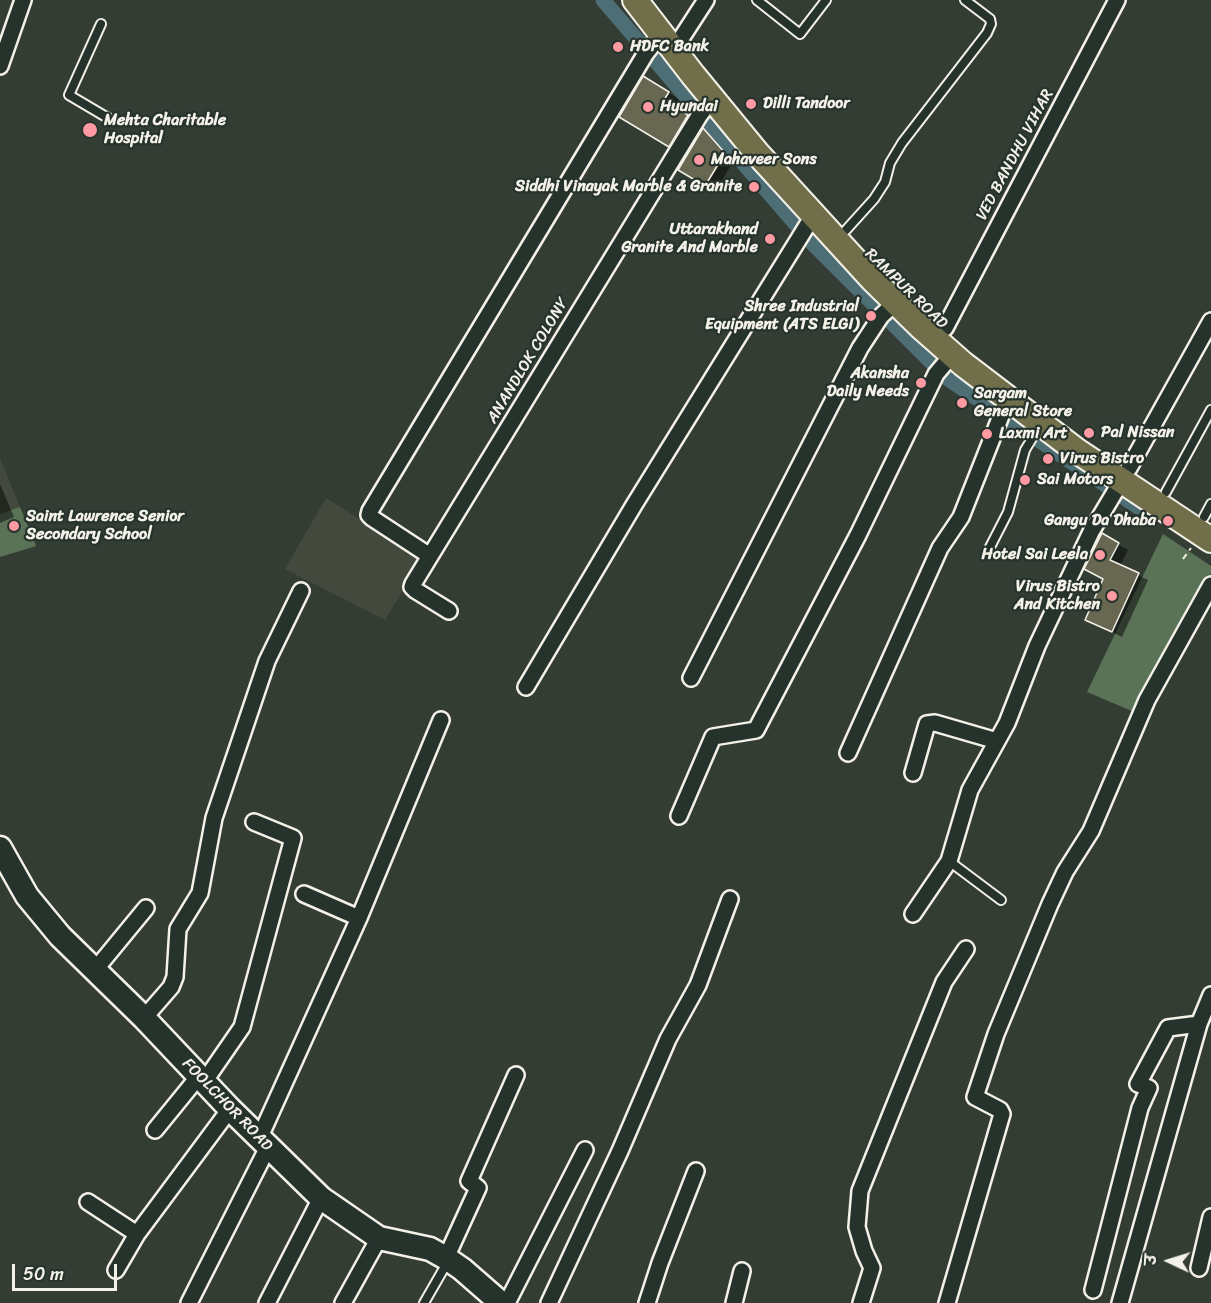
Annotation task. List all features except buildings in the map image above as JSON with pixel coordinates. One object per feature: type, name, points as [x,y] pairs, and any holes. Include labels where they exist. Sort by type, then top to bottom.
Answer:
[{"type":"main road","points":[[635,0],[659,43],[704,109],[757,153],[807,228],[944,365],[1035,433],[1120,483],[1209,521]]},
{"type":"main road","name":"RAMPUR ROAD","points":[[652,0],[659,43],[782,159],[905,291],[1017,388],[1120,483],[1166,492],[1209,521]]},
{"type":"street","points":[[0,66],[23,0]]},
{"type":"street","points":[[430,556],[372,518],[369,515],[370,511],[659,43],[706,0]]},
{"type":"street","name":"VED BANDHU VIHAR","points":[[945,328],[1117,0]]},
{"type":"street","name":"ANANDLOK COLONY","points":[[449,611],[412,587],[704,109]]},
{"type":"street","points":[[526,687],[721,363],[807,228]]},
{"type":"street","points":[[692,678],[854,358],[888,309]]},
{"type":"street","points":[[914,914],[949,861],[970,790],[1007,723],[1037,646],[1091,532],[1211,321]]},
{"type":"street","points":[[679,816],[713,737],[756,729],[944,365]]},
{"type":"street","points":[[848,753],[940,548],[961,517],[1004,409]]},
{"type":"street","points":[[947,1303],[1002,1114],[1000,1110],[975,1097],[996,1034],[1050,904],[1065,872],[1091,831],[1147,700],[1211,585]]},
{"type":"street","points":[[144,1018],[171,987],[176,977],[178,929],[200,893],[214,818],[267,661],[301,591]]},
{"type":"street","points":[[189,1303],[263,1143],[441,720]]},
{"type":"street","points":[[913,773],[927,724],[935,723],[997,741]]},
{"type":"street","points":[[155,1130],[202,1079],[242,1027],[293,838],[254,822]]},
{"type":"street","name":"FOOLCHOR ROAD","points":[[0,848],[27,896],[60,936],[144,1018],[263,1143],[321,1198],[379,1238],[430,1249],[447,1259],[501,1303]]},
{"type":"street","points":[[304,894],[359,918]]},
{"type":"street","points":[[549,1303],[611,1170],[668,1039],[698,985],[730,899]]},
{"type":"street","points":[[95,970],[146,908]]},
{"type":"street","points":[[861,1303],[872,1268],[857,1227],[860,1191],[944,982],[966,949]]},
{"type":"street","points":[[1120,1303],[1198,1024],[1211,995]]},
{"type":"street","points":[[1093,1290],[1140,1108],[1149,1088],[1138,1084],[1167,1028],[1198,1024]]},
{"type":"street","points":[[447,1259],[478,1188],[469,1181],[516,1075]]},
{"type":"street","points":[[116,1270],[137,1234],[230,1109]]},
{"type":"street","points":[[507,1303],[585,1150]]},
{"type":"street","points":[[647,1303],[696,1171]]},
{"type":"street","points":[[267,1303],[321,1198]]},
{"type":"street","points":[[88,1202],[137,1234]]},
{"type":"street","points":[[1199,1268],[1211,1217]]},
{"type":"street","points":[[343,1303],[379,1238]]},
{"type":"street","points":[[734,1303],[742,1271]]},
{"type":"lane","points":[[757,0],[800,34],[826,0]]},
{"type":"lane","points":[[846,230],[874,199],[885,182],[890,163],[902,143],[987,33],[991,24],[990,19],[964,0]]},
{"type":"lane","points":[[101,24],[69,95],[113,121]]},
{"type":"lane","points":[[1166,492],[1211,410]]},
{"type":"lane","points":[[989,549],[1008,512],[1025,450],[1035,433]]},
{"type":"lane","points":[[949,861],[1001,900]]},
{"type":"lane","points":[[424,1303],[447,1259]]},
{"type":"shaded area","name":"Saint Lawrence Senior Secondary School","points":[[0,458],[36,546],[0,557]]},
{"type":"shaded area","points":[[326,498],[422,559],[385,620],[285,569]]},
{"type":"green space","name":"Saint Lawrence Senior Secondary School","points":[[20,507],[36,546],[0,557],[0,514]]},
{"type":"green space","points":[[1163,534],[1211,566],[1211,573],[1134,712],[1087,692]]},
{"type":"waterway","points":[[603,0],[811,242],[948,379],[1138,507]]},
{"type":"place","name":"HDFC Bank","points":[[618,47]]},
{"type":"place","name":"Dilli Tandoor","points":[[751,104]]},
{"type":"place","name":"Hyundai","points":[[648,107]]},
{"type":"place","name":"Mehta Charitable Hospital","points":[[90,130]]},
{"type":"place","name":"Mahaveer Sons","points":[[699,160]]},
{"type":"place","name":"Siddhi Vinayak Marble & Granite","points":[[754,187]]},
{"type":"place","name":"Uttarakhand Granite And Marble","points":[[770,239]]},
{"type":"place","name":"Shree Industrial Equipment (ATS ELGI)","points":[[871,316]]},
{"type":"place","name":"Akansha Daily Needs","points":[[921,383]]},
{"type":"place","name":"Sargam General Store","points":[[962,403]]},
{"type":"place","name":"Pal Nissan","points":[[1089,433]]},
{"type":"place","name":"Laxmi Art","points":[[987,434]]},
{"type":"place","name":"Virus Bistro","points":[[1048,459]]},
{"type":"place","name":"Sai Motors","points":[[1025,480]]},
{"type":"place","name":"Gangu Da Dhaba","points":[[1168,521]]},
{"type":"place","name":"Saint Lawrence Senior Secondary School","points":[[14,526]]},
{"type":"place","name":"Hotel Sai Leela","points":[[1100,555]]},
{"type":"place","name":"Virus Bistro And Kitchen","points":[[1112,596]]}]
